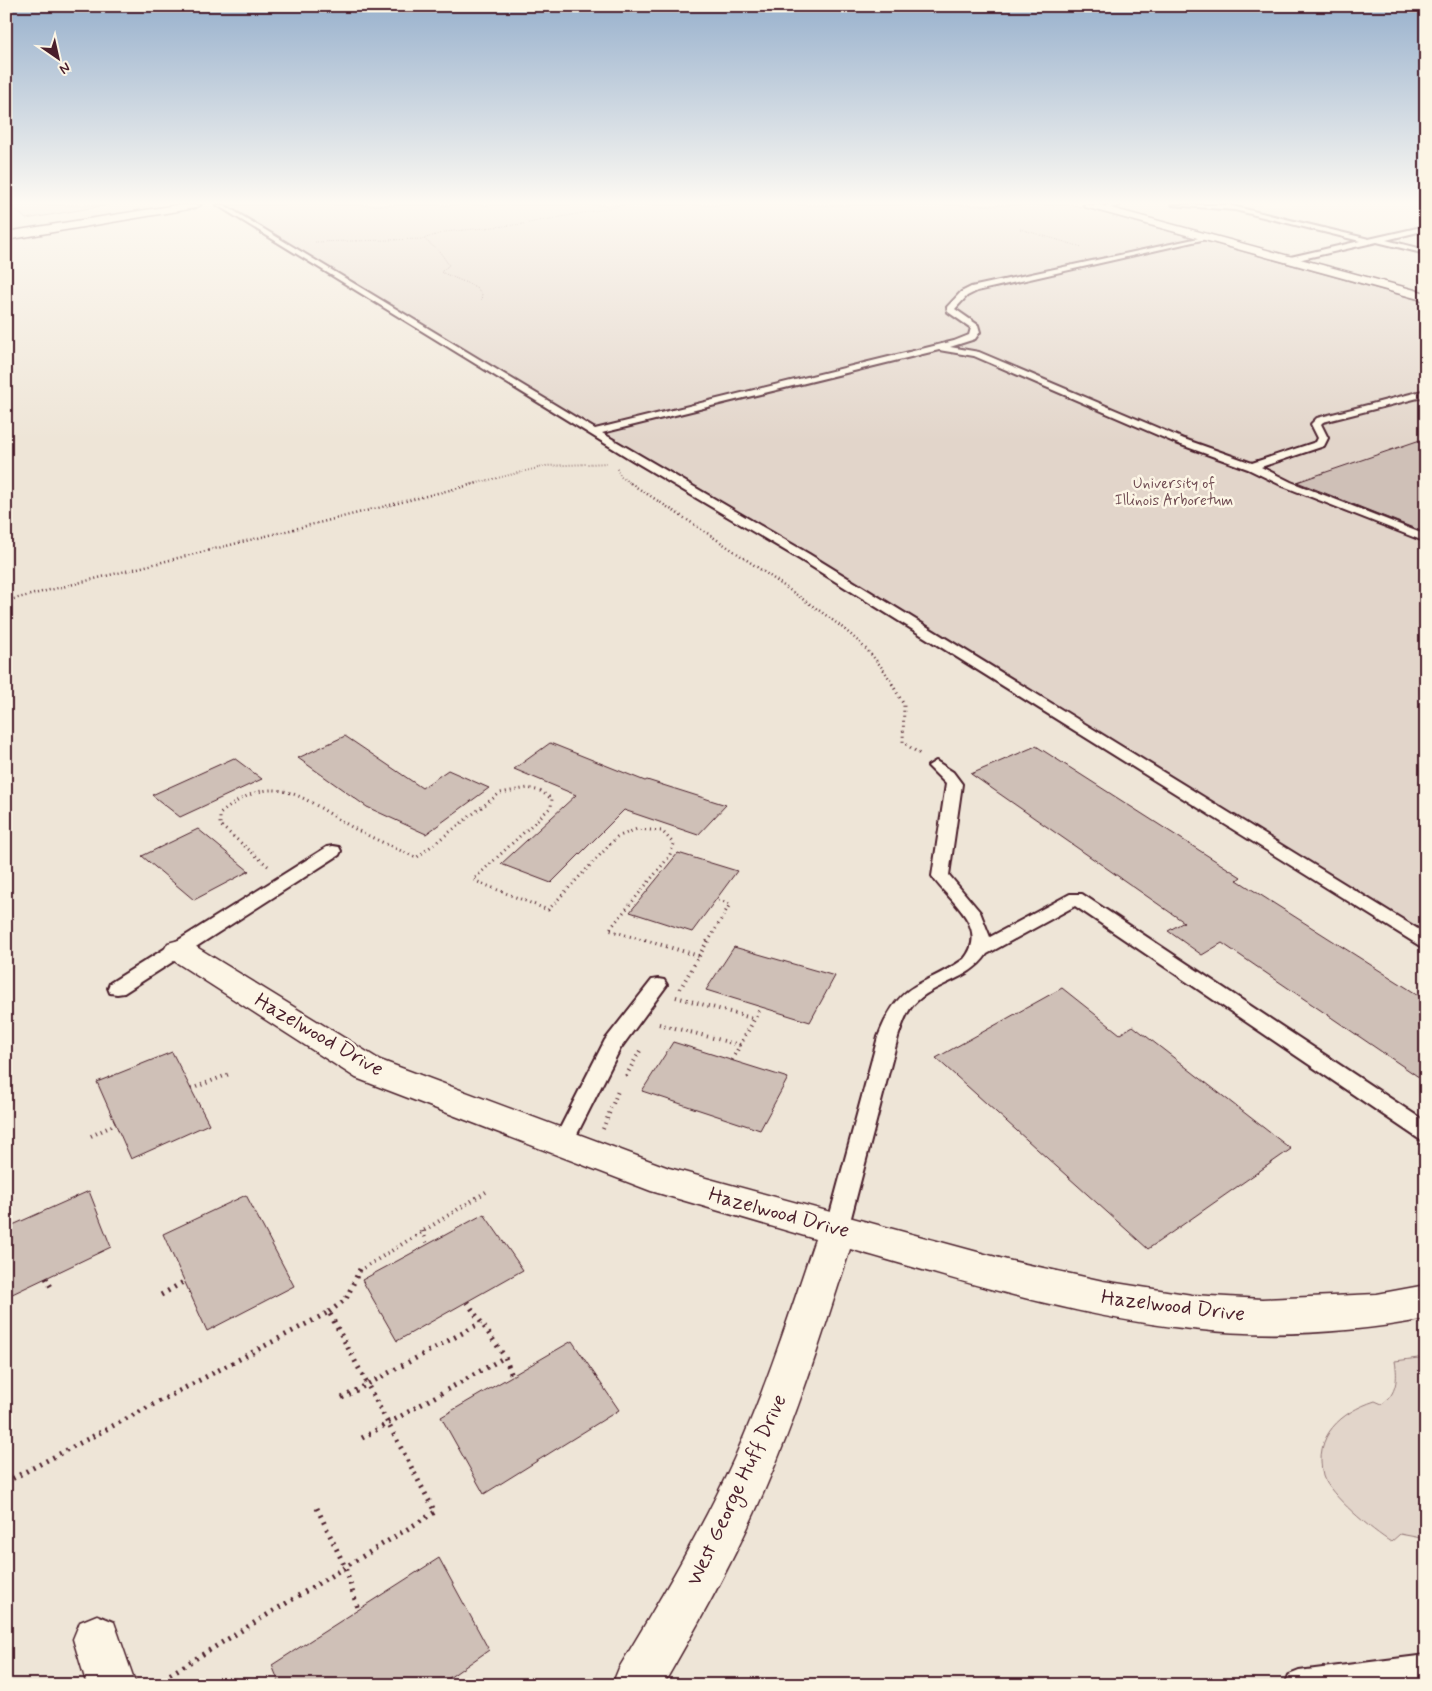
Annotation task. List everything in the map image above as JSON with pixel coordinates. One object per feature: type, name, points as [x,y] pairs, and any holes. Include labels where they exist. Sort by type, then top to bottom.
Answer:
[{"type":"street","points":[[1375,284],[1426,298]]},
{"type":"street","name":"Hazelwood Drive","points":[[179,950],[368,1069],[579,1147],[664,1181],[1007,1277],[1102,1298],[1192,1312],[1271,1315],[1377,1311],[1426,1302]]},
{"type":"street","name":"West George Huff Drive","points":[[636,1685],[684,1604],[748,1476],[788,1379],[837,1229]]},
{"type":"street","points":[[97,1639],[112,1685]]},
{"type":"lane","points":[[353,284],[636,458],[804,557],[1426,942]]},
{"type":"lane","points":[[976,354],[972,346],[972,338],[976,332],[975,327],[951,310],[955,301],[964,294],[990,284]]},
{"type":"lane","points":[[594,432],[934,349],[972,338]]},
{"type":"lane","points":[[934,349],[976,354],[1180,441],[1252,467],[1287,484],[1426,539]]},
{"type":"lane","points":[[1252,467],[1320,444],[1323,438],[1316,424],[1320,420],[1426,393]]},
{"type":"lane","points":[[936,766],[948,775],[954,784],[940,876],[960,896],[974,915],[981,936],[980,950]]},
{"type":"lane","points":[[117,988],[333,852]]},
{"type":"lane","points":[[837,1229],[895,1017],[909,998],[971,962],[980,950],[1076,898],[1426,1133]]},
{"type":"lane","points":[[579,1147],[612,1045],[658,985]]},
{"type":"lane","points":[[1299,1685],[1426,1669]]},
{"type":"path","points":[[469,284],[476,287],[482,294],[481,300]]},
{"type":"path","points":[[6,601],[546,466],[618,462],[636,458]]},
{"type":"path","points":[[618,462],[617,469],[621,477],[753,563],[854,636],[881,664],[904,705],[903,742],[936,766]]},
{"type":"path","points":[[270,868],[220,825],[220,814],[230,805],[259,792],[284,790],[297,793],[352,828],[416,858],[500,793],[516,788],[532,788],[545,792],[552,799],[551,807],[473,880],[548,910],[617,837],[637,829],[662,831],[674,844],[670,857],[609,930],[699,956]]},
{"type":"path","points":[[671,1004],[730,904],[716,899]]},
{"type":"path","points":[[675,997],[755,1019]]},
{"type":"path","points":[[732,1060],[761,1007]]},
{"type":"path","points":[[653,1031],[663,1017]]},
{"type":"path","points":[[658,1024],[740,1045]]},
{"type":"path","points":[[625,1078],[643,1046]]},
{"type":"path","points":[[191,1089],[232,1073]]},
{"type":"path","points":[[579,1147],[620,1086]]},
{"type":"path","points":[[91,1136],[116,1124]]},
{"type":"path","points":[[6,1482],[329,1312],[346,1299],[359,1270],[490,1190]]},
{"type":"path","points":[[423,1231],[427,1245]]},
{"type":"path","points":[[46,1278],[51,1288]]},
{"type":"path","points":[[161,1295],[185,1281]]},
{"type":"path","points":[[467,1302],[504,1357],[512,1376]]},
{"type":"path","points":[[169,1675],[435,1512],[329,1312]]},
{"type":"path","points":[[342,1398],[482,1323]]},
{"type":"path","points":[[362,1438],[504,1357]]},
{"type":"path","points":[[317,1508],[344,1568],[358,1610]]},
{"type":"shaded area","points":[[6,284],[1426,284],[1426,1685],[6,1685]]},
{"type":"green space","name":"University of Illinois Arboretum","points":[[351,284],[1360,284],[1426,302],[1426,945],[805,557]]},
{"type":"green space","points":[[1426,1357],[1426,1539],[1400,1534],[1391,1542],[1342,1502],[1327,1483],[1323,1475],[1322,1449],[1332,1427],[1341,1419],[1351,1412],[1375,1401],[1382,1404],[1387,1400],[1395,1385],[1395,1361]]},
{"type":"building","points":[[1426,438],[1426,533],[1297,482]]},
{"type":"building","points":[[345,736],[422,788],[448,770],[489,788],[426,834],[367,807],[298,758]]},
{"type":"building","points":[[550,743],[645,781],[647,780],[726,805],[698,835],[624,810],[551,883],[501,864],[576,795],[514,769]]},
{"type":"building","points":[[1036,746],[1241,877],[1237,880],[1426,1000],[1426,1082],[1222,943],[1202,955],[1168,931],[1184,922],[971,774]]},
{"type":"building","points":[[234,758],[262,779],[180,817],[152,795]]},
{"type":"building","points":[[198,829],[249,871],[194,900],[142,856]]},
{"type":"building","points":[[678,853],[737,871],[692,932],[630,912]]},
{"type":"building","points":[[734,947],[835,976],[810,1022],[706,990]]},
{"type":"building","points":[[1062,988],[1120,1034],[1133,1026],[1291,1149],[1148,1249],[936,1058]]},
{"type":"building","points":[[673,1042],[788,1078],[760,1130],[642,1091]]},
{"type":"building","points":[[172,1052],[209,1124],[131,1159],[97,1082]]},
{"type":"building","points":[[89,1191],[111,1247],[6,1297],[6,1228]]},
{"type":"building","points":[[246,1195],[294,1286],[207,1331],[163,1234]]},
{"type":"building","points":[[484,1214],[523,1270],[397,1341],[362,1280]]},
{"type":"building","points":[[572,1341],[619,1410],[484,1494],[441,1417]]},
{"type":"building","points":[[439,1558],[489,1650],[439,1685],[280,1685],[272,1665]]}]
